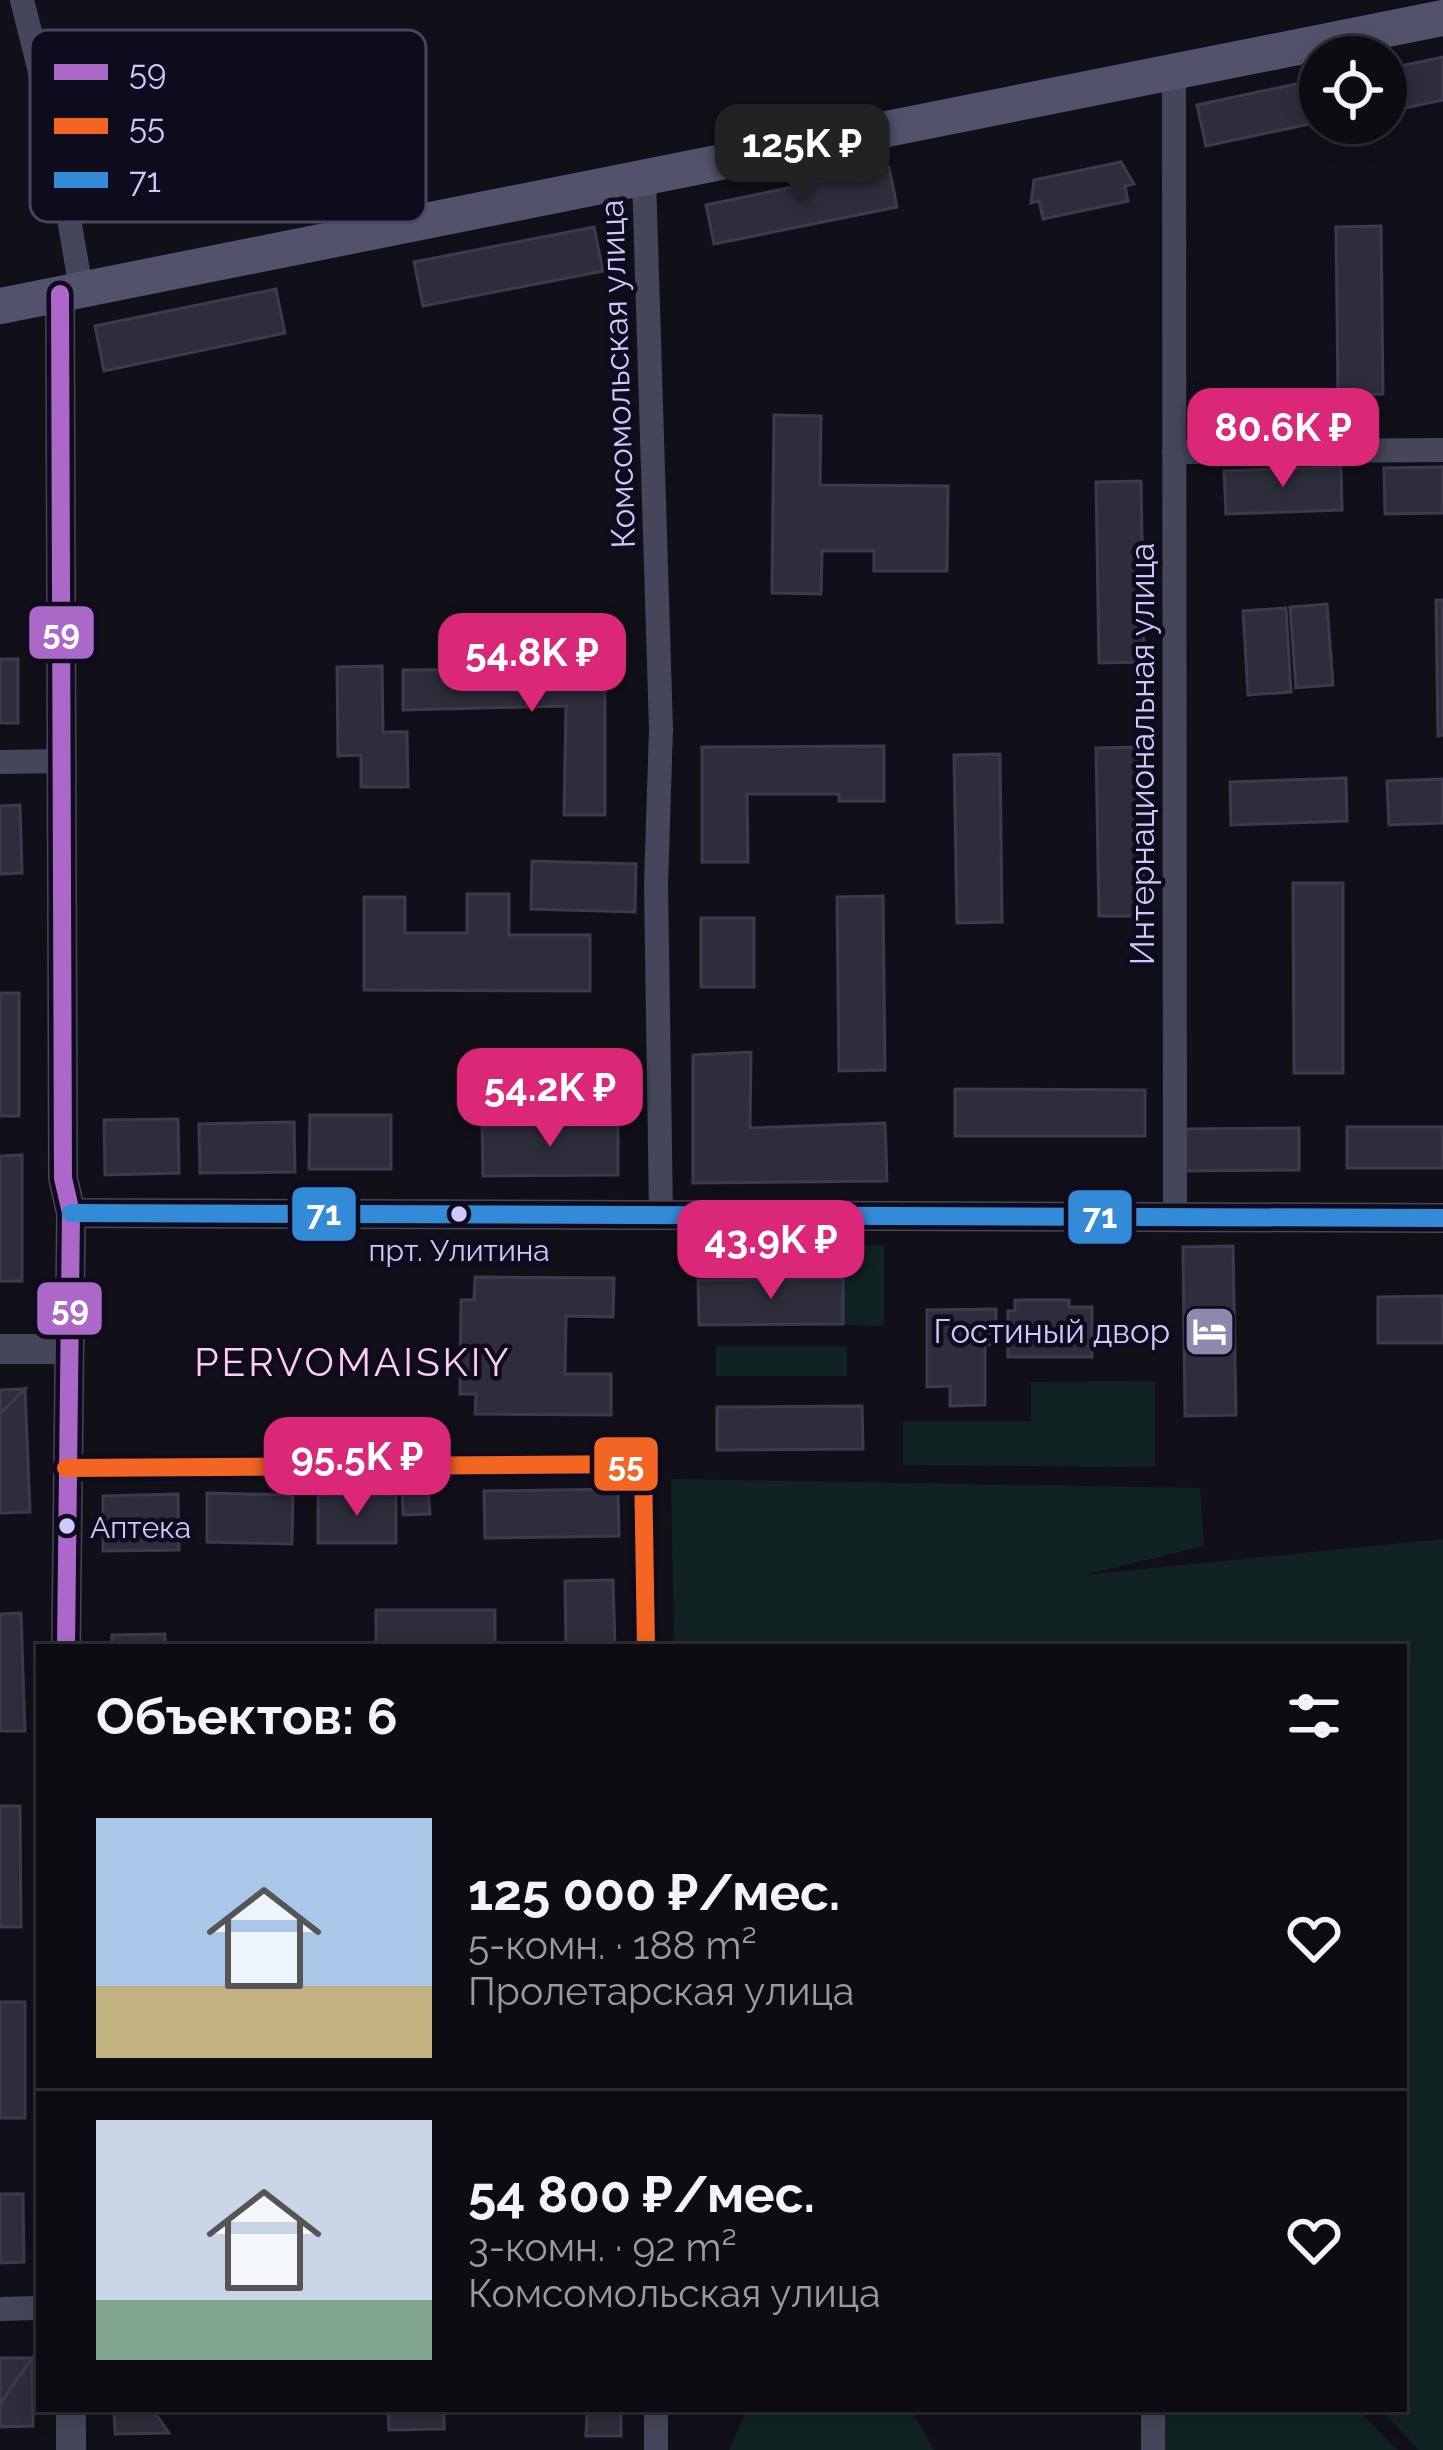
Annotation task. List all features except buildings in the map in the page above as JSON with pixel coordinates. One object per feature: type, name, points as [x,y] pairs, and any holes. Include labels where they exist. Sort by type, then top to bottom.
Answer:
[{"type":"main road","points":[[426,221],[1443,18]]},
{"type":"main road","points":[[0,306],[423,222]]},
{"type":"street","points":[[22,0],[30,32]]},
{"type":"street","name":"Интернациональная улица","points":[[1174,74],[1175,1217]]},
{"type":"street","name":"Комсомольская улица","points":[[644,178],[661,729],[656,907],[661,1214]]},
{"type":"street","points":[[63,222],[71,292],[60,761],[62,1178],[71,1213],[66,1644]]},
{"type":"street","points":[[1174,452],[1443,450]]},
{"type":"street","points":[[0,762],[60,761]]},
{"type":"street","points":[[71,1213],[1443,1218]]},
{"type":"street","points":[[0,1349],[68,1349]]},
{"type":"street","points":[[66,1468],[644,1464],[646,1644]]},
{"type":"street","points":[[0,2309],[36,2308]]},
{"type":"street","points":[[71,2412],[71,2450]]},
{"type":"street","points":[[656,2412],[656,2450]]},
{"type":"street","points":[[1153,2412],[1154,2450]]},
{"type":"green space","points":[[709,1245],[884,1245],[884,1326],[844,1325],[843,1279],[709,1279]]},
{"type":"green space","points":[[716,1346],[847,1346],[847,1376],[716,1376]]},
{"type":"green space","points":[[1155,1381],[1155,1467],[903,1465],[903,1421],[1031,1421],[1031,1382]]},
{"type":"green space","points":[[671,1479],[1200,1488],[1204,1546],[1084,1575],[1443,1539],[1443,2450],[1419,2450],[1383,2412],[1407,2412],[1407,1644],[674,1644]]},
{"type":"green space","points":[[746,2412],[913,2412],[934,2450],[729,2450]]},
{"type":"green space","points":[[1161,2412],[1360,2412],[1397,2450],[1163,2450]]},
{"type":"transit line","name":"59","points":[[60,294],[63,1178],[71,1213],[66,1644]]},
{"type":"transit line","name":"71","points":[[71,1213],[1443,1218]]},
{"type":"transit line","name":"55","points":[[66,1468],[643,1464],[646,1644]]},
{"type":"place","name":"прт. Улитина","points":[[459,1214]]},
{"type":"place","name":"Гостиный двор","points":[[1209,1331]]},
{"type":"place","name":"Аптека","points":[[67,1526]]},
{"type":"district","name":"PERVOMAISKIY","points":[[353,1362]]}]
